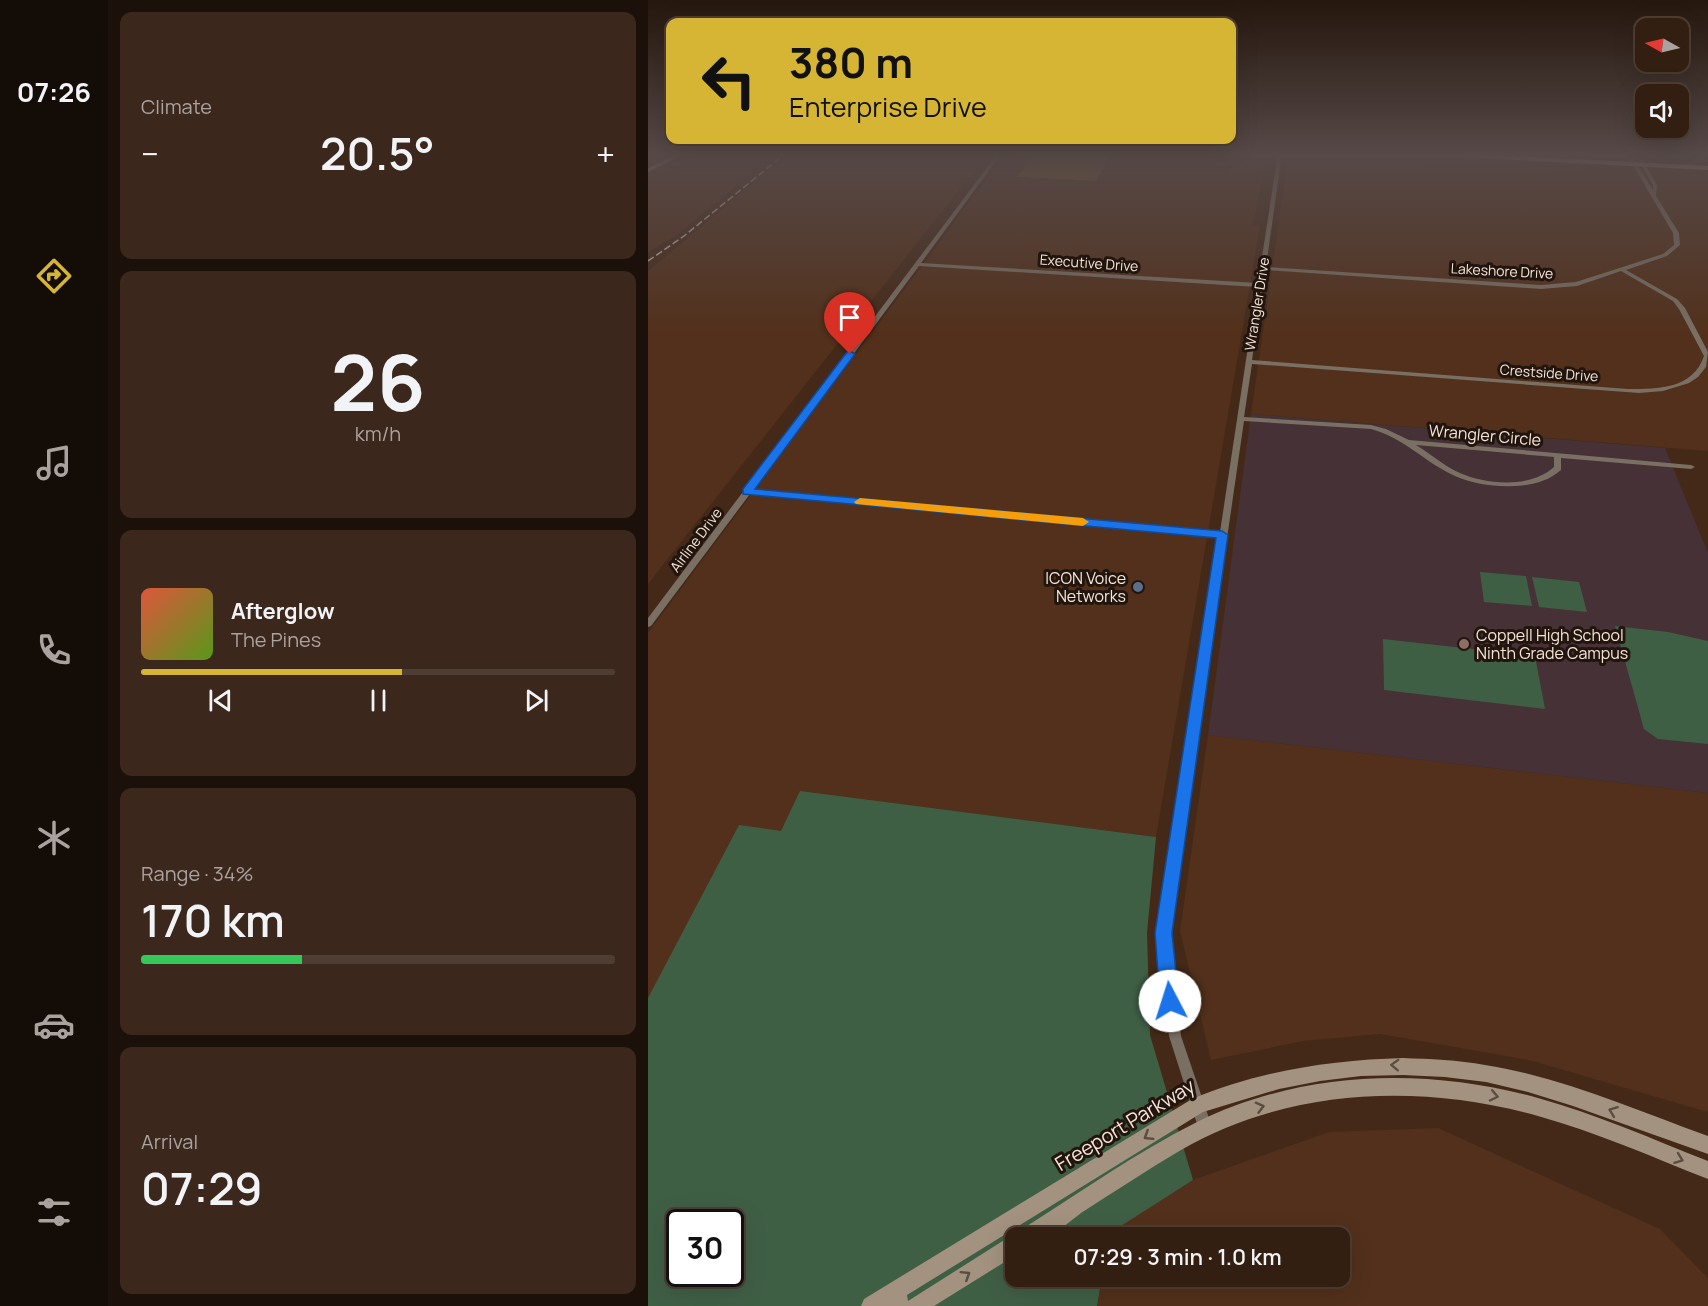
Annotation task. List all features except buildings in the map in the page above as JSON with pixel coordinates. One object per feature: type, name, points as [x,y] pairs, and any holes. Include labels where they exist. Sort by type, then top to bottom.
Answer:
[{"type":"main road","name":"Freeport Parkway","points":[[871,1306],[897,1298],[1198,1105],[1231,1093],[1353,1067],[1385,1065],[1453,1069],[1541,1087],[1708,1145]]},
{"type":"main road","points":[[1453,1069],[1454,1089]]},
{"type":"main road","points":[[1044,1227],[1205,1127],[1251,1109],[1325,1092],[1391,1086],[1454,1089],[1492,1095],[1544,1109],[1708,1170]]},
{"type":"main road","points":[[916,1306],[1005,1251]]},
{"type":"street","name":"Airline Drive","points":[[648,624],[954,214]]},
{"type":"street","name":"Wrangler Drive","points":[[1205,1127],[1175,1036],[1164,933],[1271,214]]},
{"type":"street","name":"Lakeshore Drive","points":[[1263,268],[1552,287],[1577,284],[1665,255],[1677,245],[1676,233],[1665,214]]},
{"type":"street","name":"Executive Drive","points":[[917,264],[1260,285]]},
{"type":"street","name":"Crestside Drive","points":[[1249,362],[1628,391],[1664,389],[1692,378],[1701,371],[1707,356],[1682,308],[1670,295],[1622,270]]},
{"type":"street","points":[[1240,419],[1371,427],[1391,431],[1409,442]]},
{"type":"street","name":"Wrangler Circle","points":[[1409,442],[1461,477],[1497,483],[1525,484],[1541,481],[1553,475],[1558,468],[1557,455]]},
{"type":"street","name":"Wrangler Circle","points":[[1409,442],[1691,467]]},
{"type":"street","points":[[747,491],[1222,535]]},
{"type":"shaded area","points":[[648,214],[702,214],[677,235],[648,252]]},
{"type":"shaded area","points":[[717,214],[940,214],[648,584],[648,271]]},
{"type":"shaded area","points":[[961,214],[1255,214],[1253,225],[1260,226],[1156,837],[801,792],[781,831],[648,998],[648,633]]},
{"type":"shaded area","points":[[1280,214],[1708,214],[1708,451],[1251,414]]},
{"type":"shaded area","name":"Coppell High School Ninth Grade Campus","points":[[1251,414],[1665,448],[1708,553],[1708,793],[1208,735]]},
{"type":"shaded area","points":[[1208,735],[1708,793],[1708,1112],[1529,1060],[1380,1034],[1303,1041],[1211,1060],[1180,931]]},
{"type":"shaded area","points":[[1438,1128],[1660,1229],[1708,1278],[1708,1306],[1097,1306],[1100,1287],[1350,1287],[1350,1227],[1119,1227],[1193,1180],[1329,1132]]},
{"type":"green space","points":[[1480,572],[1526,576],[1532,606],[1484,602]]},
{"type":"green space","points":[[1532,577],[1579,582],[1587,612],[1539,607]]},
{"type":"green space","points":[[1615,626],[1668,632],[1708,641],[1708,744],[1658,739],[1644,729]]},
{"type":"green space","points":[[1383,639],[1535,656],[1545,709],[1384,690]]},
{"type":"green space","points":[[800,791],[1156,837],[1147,933],[1150,1035],[1193,1180],[1119,1227],[1005,1227],[1005,1287],[1100,1287],[1097,1306],[648,1306],[648,998],[739,825],[781,831]]},
{"type":"railway","points":[[648,261],[711,214]]},
{"type":"slow traffic","points":[[860,502],[1083,522]]},
{"type":"place","name":"ICON Voice Networks","points":[[1138,587]]},
{"type":"place","name":"Coppell High School Ninth Grade Campus","points":[[1464,644]]},
{"type":"route","points":[[850,354],[747,491],[1222,535],[1164,933],[1170,1001]]}]
